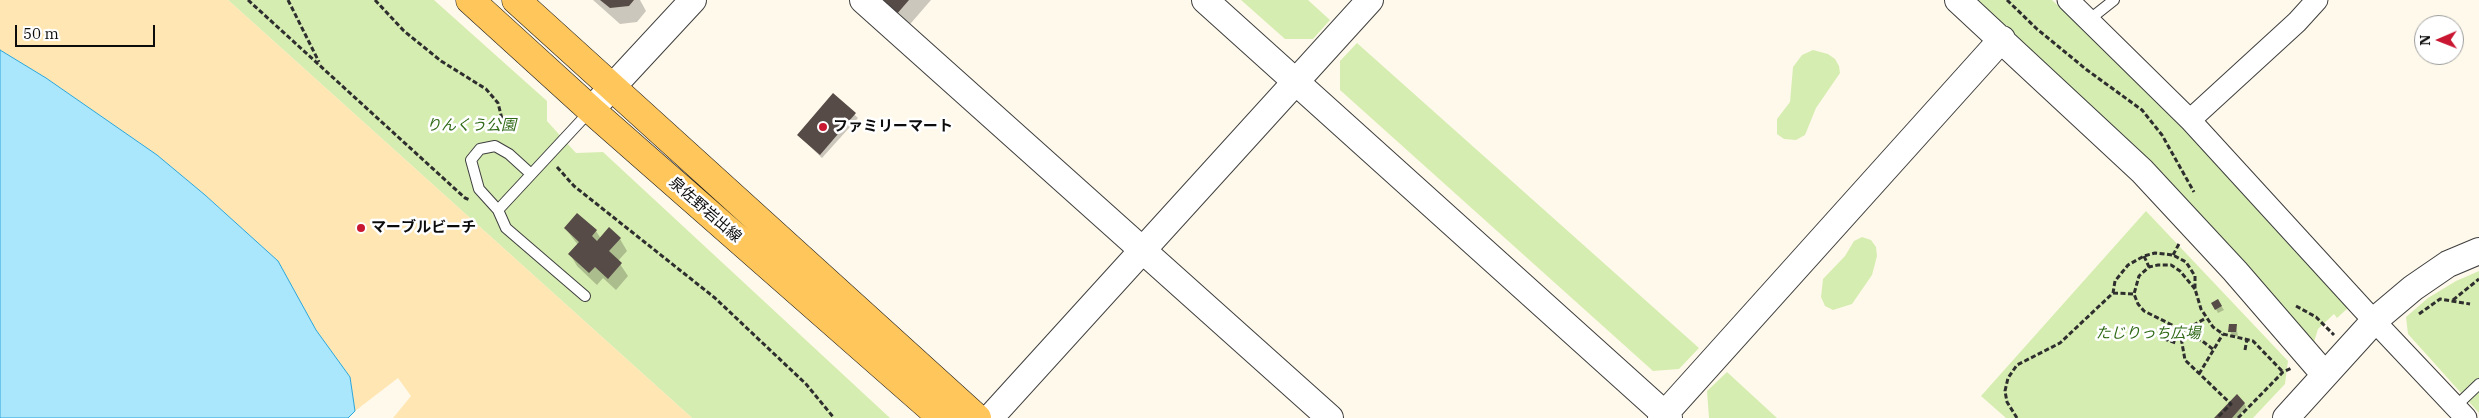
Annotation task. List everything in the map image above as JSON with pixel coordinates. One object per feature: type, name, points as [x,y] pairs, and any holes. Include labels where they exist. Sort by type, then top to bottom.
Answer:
[{"type":"main road","name":"泉佐野岩出線","points":[[470,0],[591,110],[942,418]]},
{"type":"main road","name":"泉佐野岩出線","points":[[516,0],[977,418]]},
{"type":"street","points":[[591,110],[693,0]]},
{"type":"street","points":[[863,0],[1330,418]]},
{"type":"street","points":[[1205,0],[1665,417],[2002,39]]},
{"type":"street","points":[[990,418],[1370,0]]},
{"type":"street","points":[[1958,0],[2142,171],[2235,271],[2325,375]]},
{"type":"street","points":[[2068,0],[2190,120],[2460,412]]},
{"type":"street","points":[[2190,120],[2297,22],[2317,0]]},
{"type":"street","points":[[2286,418],[2375,320],[2413,288],[2441,269],[2479,251]]},
{"type":"lane","points":[[2090,20],[2114,0]]},
{"type":"lane","points":[[498,210],[591,110]]},
{"type":"lane","points":[[531,174],[509,154],[495,146],[480,149],[471,160],[479,189],[498,210],[506,228],[585,296]]},
{"type":"lane","points":[[2460,412],[2479,384]]},
{"type":"path","points":[[248,0],[465,198],[498,210]]},
{"type":"path","points":[[288,0],[320,64]]},
{"type":"path","points":[[375,0],[404,31],[441,61],[486,89],[498,103],[504,127]]},
{"type":"path","points":[[2007,0],[2037,29],[2087,70],[2142,110],[2162,136],[2196,197]]},
{"type":"path","points":[[557,167],[574,186],[715,298],[806,384],[834,418]]},
{"type":"path","points":[[2173,255],[2177,245],[2182,240]]},
{"type":"path","points":[[2017,418],[2006,402],[2005,391],[2008,378],[2017,365],[2060,343],[2113,293],[2115,281],[2121,272],[2144,256],[2155,253],[2173,255],[2186,262],[2196,276],[2195,289]]},
{"type":"path","points":[[2144,256],[2149,267]]},
{"type":"path","points":[[2217,418],[2231,404],[2185,360],[2180,332],[2172,325],[2144,311],[2138,304],[2134,294],[2139,276],[2149,267],[2171,266],[2180,271],[2195,289],[2206,318],[2213,328],[2223,334],[2253,341],[2283,372]]},
{"type":"path","points":[[2452,300],[2479,279]]},
{"type":"path","points":[[2113,293],[2134,294]]},
{"type":"path","points":[[2417,316],[2440,299],[2470,304]]},
{"type":"path","points":[[2291,303],[2316,318],[2338,340]]},
{"type":"path","points":[[2167,340],[2206,318]]},
{"type":"path","points":[[2193,325],[2197,333],[2196,339],[2201,340],[2214,350]]},
{"type":"path","points":[[2159,332],[2167,340],[2176,343]]},
{"type":"path","points":[[2199,374],[2223,334]]},
{"type":"path","points":[[2246,350],[2248,339]]},
{"type":"path","points":[[2238,418],[2283,372],[2296,366]]},
{"type":"green space","name":"りんくう公園","points":[[228,0],[434,0],[547,101],[547,121],[576,153],[603,152],[890,418],[692,418]]},
{"type":"green space","points":[[1241,0],[1308,0],[1330,20],[1313,39],[1285,39]]},
{"type":"green space","points":[[1977,0],[2052,0],[2145,86],[2348,308],[2337,318],[2334,314],[2318,329],[2314,342],[2260,281]]},
{"type":"green space","points":[[1357,43],[1699,348],[1679,369],[1653,371],[1340,90],[1340,61]]},
{"type":"green space","points":[[1813,50],[1828,54],[1835,59],[1840,73],[1816,108],[1805,135],[1796,140],[1784,139],[1777,134],[1777,119],[1790,102],[1793,67],[1802,55]]},
{"type":"green space","name":"たじりっち広場","points":[[2146,211],[2288,361],[2285,384],[2253,418],[2006,418],[1981,396]]},
{"type":"green space","points":[[1862,237],[1871,240],[1876,247],[1877,256],[1872,275],[1852,304],[1833,310],[1825,306],[1821,297],[1823,279],[1845,256],[1854,241]]},
{"type":"green space","points":[[2479,271],[2479,413],[2408,334],[2406,317],[2428,298],[2456,281]]},
{"type":"green space","points":[[1727,372],[1777,418],[1709,418],[1707,391]]},
{"type":"sand","name":"マーブルビーチ","points":[[0,0],[228,0],[692,418],[393,418],[411,396],[398,378],[355,411],[350,377],[316,330],[278,261],[205,195],[157,155],[46,78],[0,50]]},
{"type":"water","points":[[0,50],[46,78],[157,155],[205,195],[278,261],[316,330],[350,377],[355,411],[348,418],[0,418]]},
{"type":"building","points":[[600,0],[634,0],[629,6],[610,8]]},
{"type":"building","points":[[878,0],[909,0],[896,15]]},
{"type":"building","points":[[833,93],[856,113],[820,155],[797,135]]},
{"type":"building","points":[[577,213],[597,230],[592,236],[597,241],[609,227],[621,238],[609,251],[622,263],[608,279],[595,267],[589,273],[568,254],[579,242],[564,228]]},
{"type":"building","points":[[2218,299],[2222,306],[2215,310],[2211,303]]},
{"type":"building","points":[[2229,324],[2237,324],[2236,332],[2228,332]]},
{"type":"building","points":[[2237,394],[2245,403],[2232,418],[2214,418]]},
{"type":"place","name":"ファミリーマート","points":[[823,127]]},
{"type":"place","name":"マーブルビーチ","points":[[361,228]]}]
